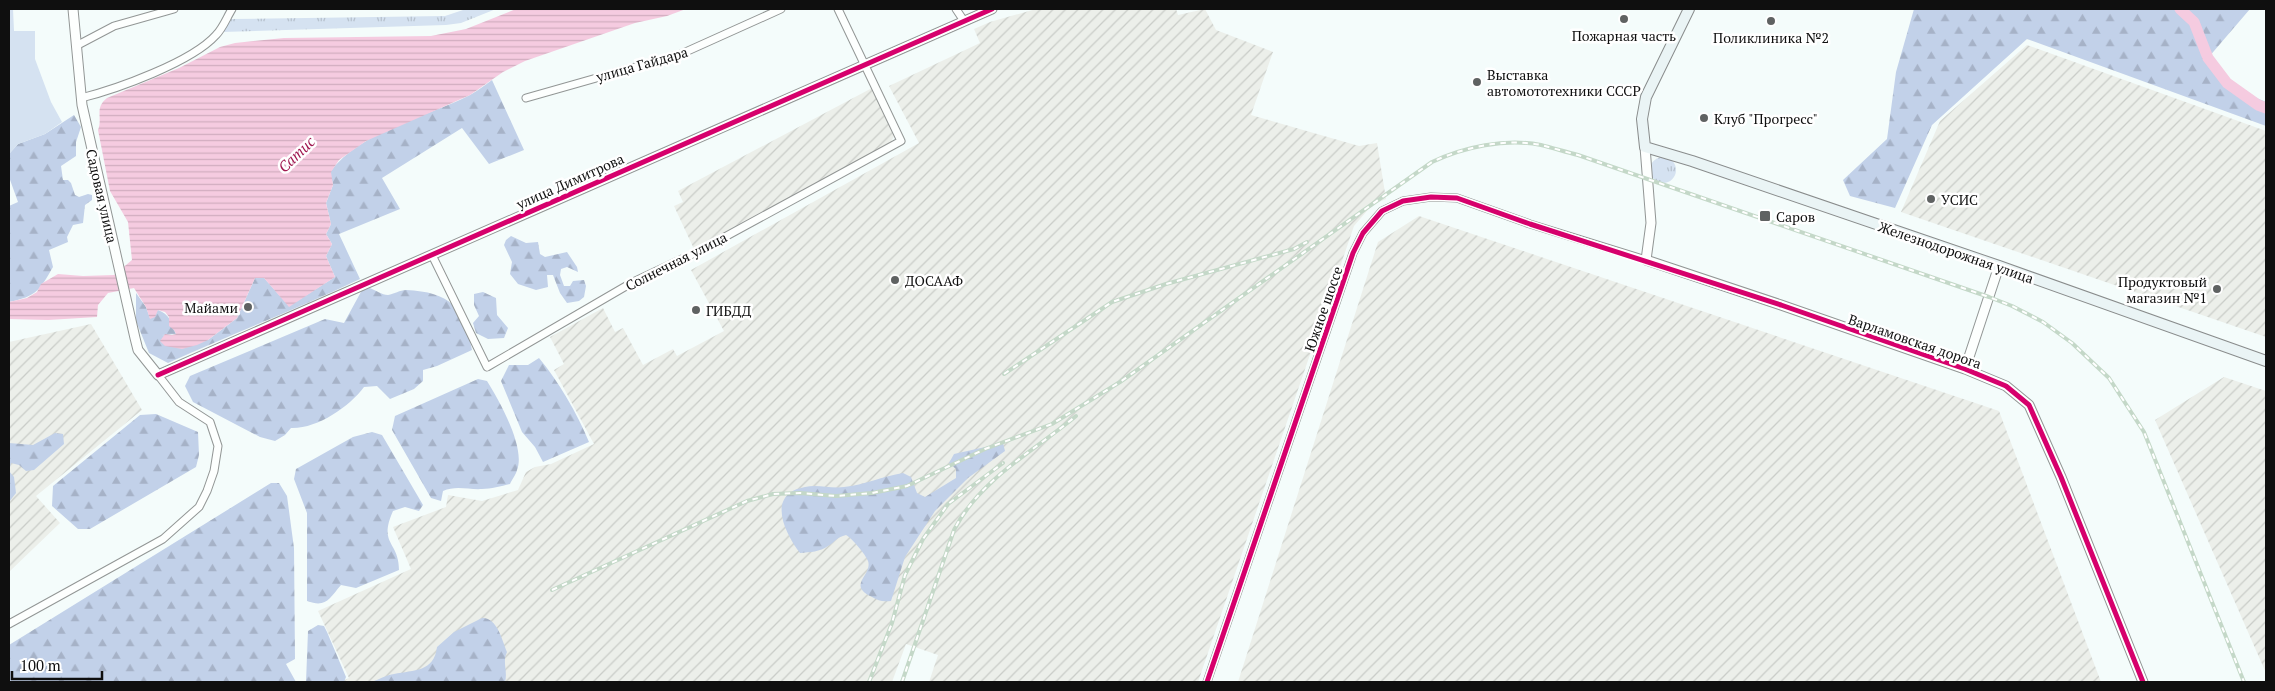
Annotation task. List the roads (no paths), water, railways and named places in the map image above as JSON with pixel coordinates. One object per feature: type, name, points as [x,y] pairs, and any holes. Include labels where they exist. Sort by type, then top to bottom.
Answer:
[{"type":"main road","points":[[1645,147],[1642,119],[1646,97],[1689,9]]},
{"type":"main road","name":"Железнодорожная улица","points":[[1645,147],[1692,161],[1999,266],[2266,361]]},
{"type":"street","name":"Садовая улица","points":[[73,9],[81,98],[124,294],[138,350],[158,374]]},
{"type":"street","points":[[76,46],[114,26],[169,9]]},
{"type":"street","points":[[81,98],[143,76],[190,56],[216,35],[232,9]]},
{"type":"street","name":"улица Гайдара","points":[[526,98],[681,54],[781,9]]},
{"type":"street","points":[[838,9],[866,64]]},
{"type":"street","points":[[956,9],[964,21]]},
{"type":"street","name":"улица Димитрова","points":[[158,374],[992,9]]},
{"type":"street","name":"Солнечная улица","points":[[432,255],[488,367],[633,282],[699,251],[901,142],[866,64]]},
{"type":"street","points":[[1645,147],[1651,223],[1646,260]]},
{"type":"street","name":"Южное шоссе","points":[[1207,682],[1353,253],[1363,233],[1382,211],[1403,201],[1422,198],[1457,198],[1530,224],[1646,260]]},
{"type":"street","name":"Варламовская дорога","points":[[1646,260],[1965,369],[2006,386],[2029,405],[2061,477],[2143,682]]},
{"type":"street","points":[[1965,369],[1999,266]]},
{"type":"street","points":[[9,624],[163,539],[199,507],[214,471],[218,446],[210,422],[179,402],[158,374]]},
{"type":"water","name":"Сатис","points":[[516,9],[686,9],[667,16],[635,23],[525,61],[503,72],[470,95],[366,141],[339,160],[331,172],[333,185],[326,203],[331,224],[326,234],[332,244],[326,256],[335,277],[289,307],[264,278],[255,278],[237,318],[208,340],[182,349],[165,346],[160,341],[165,334],[176,334],[169,326],[169,317],[165,312],[158,310],[155,317],[150,319],[146,307],[134,288],[108,293],[98,305],[97,317],[48,320],[9,319],[9,302],[27,298],[37,292],[41,284],[58,274],[83,276],[114,275],[132,260],[128,222],[110,191],[98,130],[100,109],[107,98],[179,68],[220,47],[235,43],[284,38],[431,36],[466,29]]},
{"type":"waterway","points":[[2180,9],[2194,22],[2208,58],[2227,83],[2258,105],[2266,108]]},
{"type":"railway","points":[[552,590],[747,501],[773,494],[800,493],[836,496],[872,493],[907,486],[985,449],[1052,424],[1120,382],[1432,162],[1457,152],[1485,145],[1527,143],[1578,155],[1989,297],[2043,322],[2072,343],[2109,378],[2144,432],[2244,682]]},
{"type":"railway","points":[[1004,374],[1112,302],[1166,284],[1294,249],[1307,242]]},
{"type":"railway","points":[[902,682],[954,530],[965,512],[978,496],[1009,467],[1076,416]]},
{"type":"railway","points":[[869,682],[892,623],[905,575],[923,539],[948,504],[1003,463]]},
{"type":"place","name":"Пожарная часть","points":[[1624,19]]},
{"type":"place","name":"Поликлиника №2","points":[[1771,21]]},
{"type":"place","name":"Выставка автомототехники СССР","points":[[1477,82]]},
{"type":"place","name":"Клуб \"Прогресс\"","points":[[1704,118]]},
{"type":"place","name":"УСИС","points":[[1931,199]]},
{"type":"place","name":"Саров","points":[[1765,216]]},
{"type":"place","name":"ДОСААФ","points":[[895,280]]},
{"type":"place","name":"Продуктовый магазин №1","points":[[2217,289]]},
{"type":"place","name":"Майами","points":[[248,307]]},
{"type":"place","name":"ГИБДД","points":[[696,310]]}]
